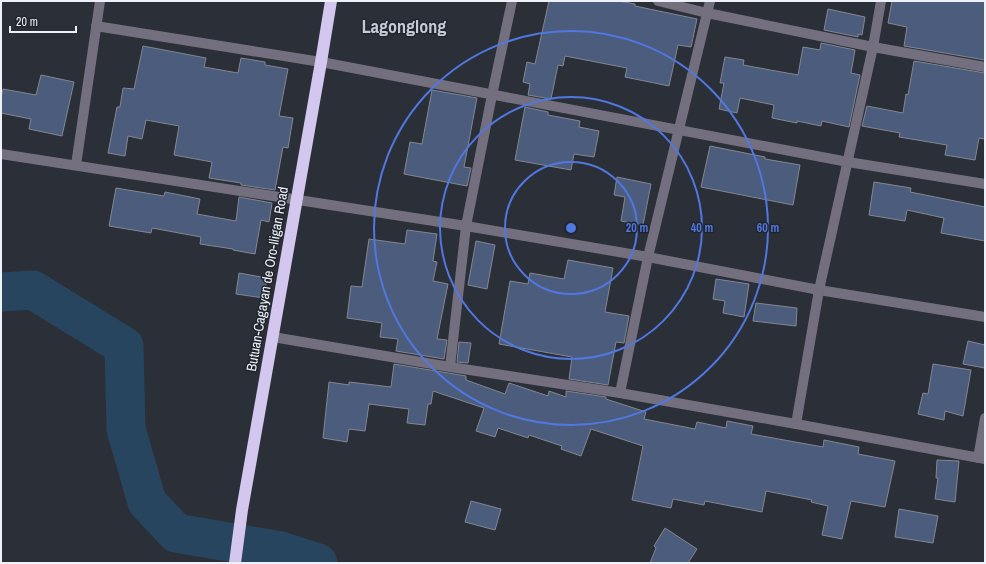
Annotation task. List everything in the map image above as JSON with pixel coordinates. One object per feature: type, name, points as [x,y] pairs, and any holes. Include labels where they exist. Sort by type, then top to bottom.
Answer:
[{"type":"highway","name":"Butuan-Cagayan de Oro-Iligan Road","points":[[235,563],[242,510],[331,1]]},
{"type":"street","points":[[76,165],[100,1]]},
{"type":"street","points":[[450,367],[466,226],[512,1]]},
{"type":"street","points":[[658,1],[707,13],[873,47],[985,67]]},
{"type":"street","points":[[620,393],[648,257],[710,1]]},
{"type":"street","points":[[796,424],[819,290],[873,47],[881,1]]},
{"type":"street","points":[[96,26],[321,62],[848,162],[985,184]]},
{"type":"street","points":[[1,154],[466,226],[648,257],[819,290],[985,317]]},
{"type":"street","points":[[273,337],[450,367],[620,393],[981,458],[985,418]]},
{"type":"building","points":[[549,1],[619,1],[635,4],[635,6],[697,19],[691,47],[678,45],[669,86],[625,77],[627,68],[565,56],[563,66],[558,65],[551,99],[528,95],[530,84],[523,82],[527,62],[535,64]]},
{"type":"building","points":[[892,1],[985,1],[985,60],[904,46],[907,27],[888,23]]},
{"type":"building","points":[[828,9],[865,17],[862,35],[858,34],[858,37],[824,30]]},
{"type":"building","points":[[821,43],[855,50],[851,73],[860,75],[849,127],[822,121],[821,126],[772,118],[774,105],[740,98],[737,113],[719,109],[724,83],[720,83],[725,57],[744,60],[743,65],[798,75],[803,47],[820,50]]},
{"type":"building","points":[[143,46],[206,58],[204,67],[238,73],[241,58],[265,62],[265,65],[288,69],[279,116],[293,118],[288,148],[283,147],[275,190],[209,178],[212,162],[174,155],[179,126],[146,120],[142,139],[128,136],[125,156],[108,153],[117,107],[120,107],[123,88],[134,89]]},
{"type":"building","points":[[914,61],[985,73],[985,139],[979,138],[975,160],[945,155],[947,145],[899,137],[900,133],[862,126],[867,106],[903,113]]},
{"type":"building","points":[[41,75],[74,82],[62,136],[29,129],[31,119],[1,113],[1,98],[3,89],[36,95]]},
{"type":"building","points":[[432,90],[477,98],[464,167],[471,168],[467,186],[404,174],[410,142],[422,144]]},
{"type":"building","points":[[525,107],[548,112],[548,115],[580,121],[579,127],[599,131],[594,157],[574,154],[571,170],[515,160]]},
{"type":"building","points":[[710,146],[765,157],[765,159],[800,165],[793,205],[701,187]]},
{"type":"building","points":[[617,177],[651,184],[643,225],[621,221],[625,197],[614,195]]},
{"type":"building","points":[[874,182],[911,188],[910,192],[985,207],[985,241],[941,233],[944,218],[907,210],[905,221],[869,215]]},
{"type":"building","points":[[116,188],[164,196],[165,192],[200,199],[197,214],[236,221],[239,197],[272,203],[269,222],[261,220],[255,254],[200,244],[201,237],[152,228],[151,233],[109,226]]},
{"type":"building","points":[[407,230],[437,234],[433,261],[437,262],[433,281],[448,284],[437,339],[447,340],[444,359],[396,351],[398,339],[380,337],[382,323],[347,318],[351,286],[362,287],[369,239],[405,244]]},
{"type":"building","points":[[476,241],[495,245],[487,289],[468,285]]},
{"type":"building","points":[[568,260],[613,268],[605,312],[629,316],[624,343],[616,342],[608,385],[569,379],[572,357],[499,344],[510,281],[528,284],[530,273],[564,279]]},
{"type":"building","points":[[239,273],[267,278],[264,298],[236,294]]},
{"type":"building","points":[[716,279],[749,284],[744,317],[723,313],[725,301],[713,299]]},
{"type":"building","points":[[756,303],[797,308],[796,326],[753,321]]},
{"type":"building","points":[[968,341],[985,345],[985,368],[963,364]]},
{"type":"building","points":[[459,342],[471,343],[468,363],[457,362]]},
{"type":"building","points":[[394,364],[466,376],[466,380],[505,394],[509,383],[548,396],[549,391],[566,397],[566,391],[606,397],[606,399],[646,412],[644,419],[695,429],[697,422],[726,428],[727,421],[753,426],[751,434],[823,447],[824,440],[859,447],[858,454],[895,461],[885,507],[851,501],[842,539],[822,535],[828,506],[811,502],[812,500],[766,491],[762,512],[705,501],[704,505],[673,499],[671,508],[632,500],[643,446],[591,429],[581,456],[561,449],[562,446],[529,435],[528,438],[498,428],[495,437],[476,431],[484,408],[433,391],[431,404],[428,404],[425,425],[407,423],[409,409],[369,404],[365,431],[349,429],[347,442],[323,438],[329,382],[349,385],[349,382],[391,387]]},
{"type":"building","points":[[933,364],[971,370],[963,416],[945,411],[944,420],[918,414],[923,393],[928,394]]},
{"type":"building","points":[[937,460],[959,461],[955,502],[935,499],[938,478],[936,478]]},
{"type":"building","points":[[471,501],[501,509],[495,530],[465,522]]},
{"type":"building","points":[[899,509],[938,516],[933,543],[895,537]]},
{"type":"building","points":[[665,528],[697,549],[688,563],[650,563],[656,548],[654,546]]},
{"type":"waterway","points":[[1,292],[33,290],[124,346],[126,429],[147,502],[176,533],[281,551],[318,563]]},
{"type":"district","name":"Lagonglong","points":[[404,27]]}]
